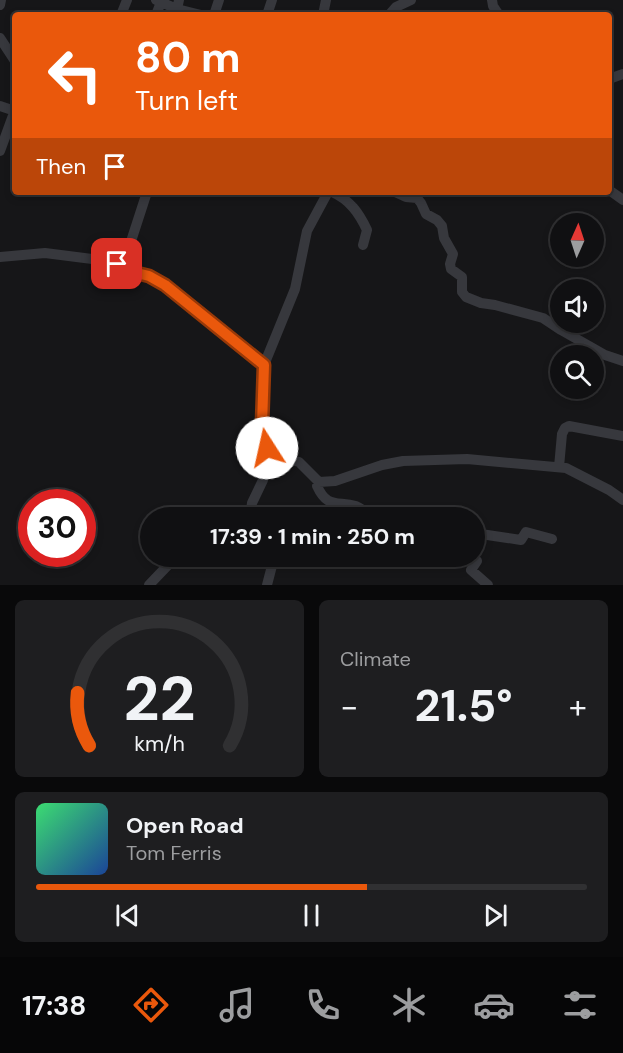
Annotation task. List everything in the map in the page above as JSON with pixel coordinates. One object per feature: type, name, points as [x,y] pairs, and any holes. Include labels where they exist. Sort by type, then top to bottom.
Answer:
[{"type":"street","points":[[0,5],[1,0]]},
{"type":"street","points":[[392,12],[396,7],[411,0]]},
{"type":"street","points":[[158,1],[178,4],[195,12]]},
{"type":"street","points":[[0,38],[12,57]]},
{"type":"street","points":[[0,151],[12,129]]},
{"type":"street","points":[[123,266],[146,195]]},
{"type":"street","points":[[251,507],[266,470],[268,450],[262,425],[264,365],[295,289],[308,231],[326,195]]},
{"type":"street","points":[[339,195],[353,207],[367,230],[363,245]]},
{"type":"street","points":[[402,195],[417,198],[428,216],[437,220],[442,226],[444,238],[453,254],[451,269],[462,277],[462,292],[466,297],[481,303],[543,318],[605,355],[623,361]]},
{"type":"street","points":[[0,257],[55,254],[108,261],[149,276],[165,285],[264,365]]},
{"type":"street","points":[[559,467],[562,430],[569,426],[623,436]]},
{"type":"street","points":[[268,450],[284,458],[300,462],[319,482],[335,482],[382,465],[403,461],[467,459],[566,468],[609,490],[623,500]]},
{"type":"street","points":[[317,486],[327,501],[359,507]]},
{"type":"street","points":[[485,535],[521,540],[526,532],[552,539]]},
{"type":"street","points":[[149,585],[166,567]]},
{"type":"street","points":[[267,585],[272,567]]},
{"type":"street","points":[[473,567],[471,570],[488,585]]},
{"type":"route","points":[[117,264],[149,276],[165,285],[264,365],[262,425],[267,448]]}]
